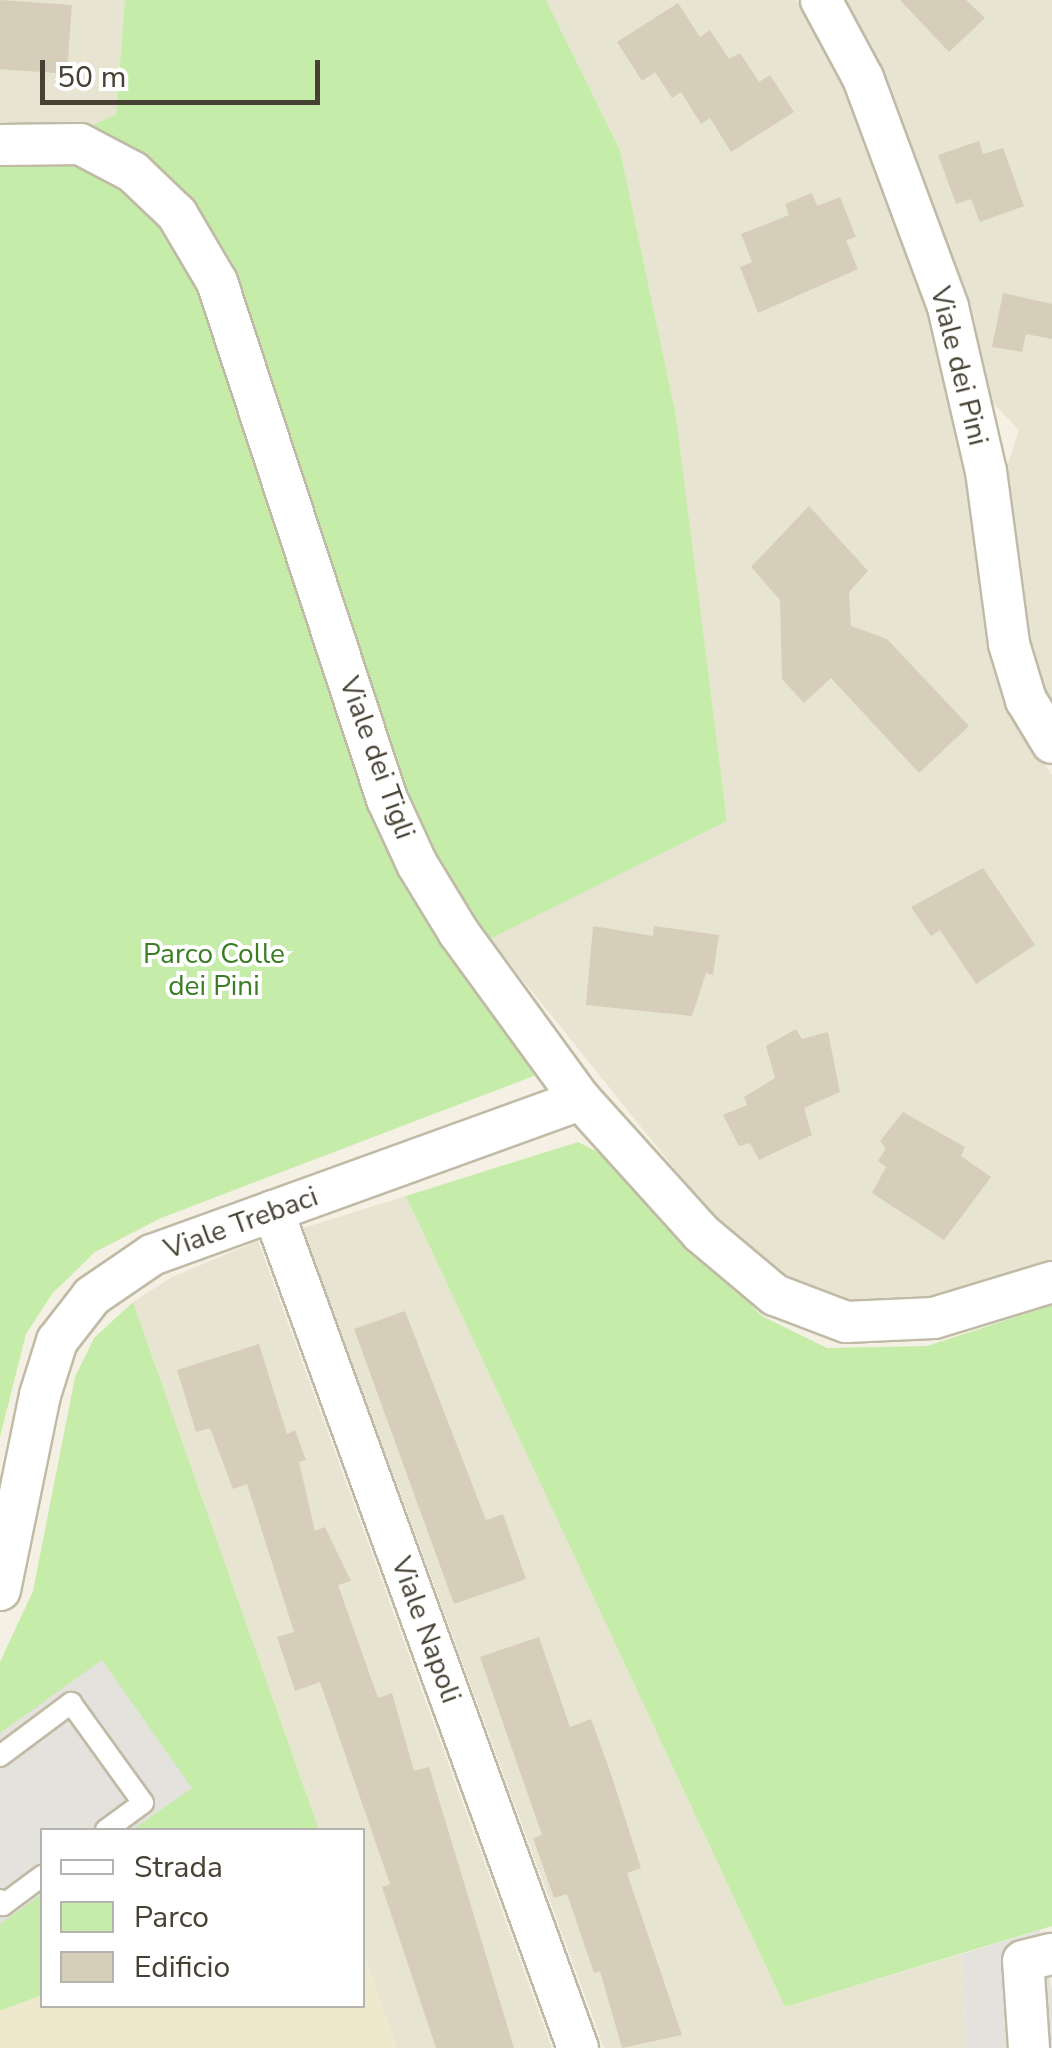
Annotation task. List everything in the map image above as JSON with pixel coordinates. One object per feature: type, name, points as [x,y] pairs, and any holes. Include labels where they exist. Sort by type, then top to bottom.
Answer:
[{"type":"street","name":"Viale dei Pini","points":[[821,0],[863,78],[948,307],[986,471],[1009,644],[1026,700],[1052,744]]},
{"type":"street","name":"Viale dei Tigli","points":[[0,145],[80,144],[133,172],[177,214],[216,282],[395,815],[459,933],[582,1100],[701,1233],[775,1296],[846,1322],[934,1318],[1052,1282]]},
{"type":"street","name":"Viale Trebaci","points":[[0,1590],[40,1395],[57,1341],[92,1296],[152,1255],[582,1100]]},
{"type":"street","name":"Viale Napoli","points":[[273,1211],[578,2048]]},
{"type":"street","points":[[1028,2048],[1023,1961],[1052,1954]]},
{"type":"lane","points":[[0,1756],[71,1703],[143,1803],[109,1828]]},
{"type":"lane","points":[[0,1900],[4,1905],[40,1878]]},
{"type":"shaded area","points":[[0,0],[125,0],[116,114],[83,130],[0,130]]},
{"type":"shaded area","points":[[546,0],[796,0],[847,90],[930,312],[966,474],[993,647],[1012,713],[1052,775],[1052,1265],[943,1299],[855,1303],[790,1283],[731,1239],[490,939],[727,821],[676,416],[620,150]]},
{"type":"shaded area","points":[[841,0],[1052,0],[1052,713],[1024,645],[1004,476],[1019,430],[992,402],[911,145],[877,62]]},
{"type":"shaded area","points":[[406,1196],[785,2007],[962,1954],[966,2048],[604,2048],[303,1228]]},
{"type":"shaded area","points":[[258,1241],[552,2048],[397,2048],[365,1959],[365,1828],[318,1828],[133,1302],[172,1277]]},
{"type":"shaded area","points":[[102,1660],[192,1788],[135,1828],[40,1828],[40,1895],[0,1924],[0,1733]]},
{"type":"shaded area","points":[[1040,1930],[1052,1990],[1052,2048],[966,2048],[962,1954]]},
{"type":"shaded area","points":[[365,1959],[397,2048],[0,2048],[0,2011],[40,1996],[40,2008],[365,2008]]},
{"type":"green space","points":[[125,0],[546,0],[620,150],[676,416],[727,821],[490,939],[470,925],[401,794],[230,276],[83,130],[116,114]]},
{"type":"green space","name":"Parco Colle dei Pini","points":[[75,160],[123,185],[164,225],[201,289],[445,942],[536,1075],[161,1218],[95,1252],[52,1294],[26,1334],[0,1437],[0,162]]},
{"type":"green space","points":[[578,1142],[604,1155],[762,1316],[827,1348],[927,1346],[1052,1305],[1052,1926],[785,2007],[406,1196]]},
{"type":"green space","points":[[133,1302],[318,1828],[40,1828],[40,1996],[0,2011],[0,1662],[33,1591],[75,1377],[94,1338]]},
{"type":"building","points":[[0,0],[72,5],[67,74],[0,69]]},
{"type":"building","points":[[900,0],[966,0],[985,18],[949,52]]},
{"type":"building","points":[[678,3],[700,37],[710,30],[729,59],[740,53],[759,82],[770,75],[794,112],[731,152],[710,118],[701,124],[681,92],[672,98],[655,72],[642,81],[617,42]]},
{"type":"building","points":[[979,141],[983,154],[1003,148],[1024,206],[980,222],[971,199],[956,204],[938,155]]},
{"type":"building","points":[[812,193],[817,206],[840,197],[856,237],[846,240],[858,269],[758,313],[740,267],[752,262],[741,234],[789,215],[785,204]]},
{"type":"building","points":[[1003,293],[1052,304],[1052,339],[1026,334],[1022,352],[992,347]]},
{"type":"building","points":[[809,506],[868,571],[849,592],[851,626],[887,639],[969,726],[919,773],[831,678],[804,703],[782,679],[780,600],[751,567]]},
{"type":"building","points":[[983,868],[1035,945],[976,984],[940,930],[931,936],[911,907]]},
{"type":"building","points":[[593,926],[653,936],[654,926],[719,935],[713,975],[706,973],[692,1016],[586,1005]]},
{"type":"building","points":[[796,1029],[802,1039],[828,1032],[840,1092],[804,1108],[812,1135],[759,1160],[750,1143],[739,1146],[723,1115],[747,1105],[744,1097],[775,1078],[766,1046]]},
{"type":"building","points":[[903,1112],[965,1147],[961,1156],[991,1177],[944,1240],[872,1193],[886,1167],[878,1161],[886,1148],[880,1141]]},
{"type":"building","points":[[405,1311],[486,1520],[503,1514],[526,1579],[454,1604],[354,1329]]},
{"type":"building","points":[[259,1344],[287,1434],[295,1430],[306,1460],[299,1462],[315,1531],[325,1527],[351,1581],[338,1585],[378,1698],[392,1693],[414,1771],[429,1767],[514,2048],[436,2048],[382,1887],[390,1884],[320,1682],[295,1691],[277,1637],[294,1632],[247,1484],[233,1489],[210,1428],[196,1432],[177,1370]]},
{"type":"building","points":[[539,1637],[570,1727],[591,1719],[611,1774],[641,1868],[627,1873],[682,2035],[622,2048],[600,1971],[594,1973],[567,1894],[554,1898],[533,1838],[542,1835],[480,1657]]}]
